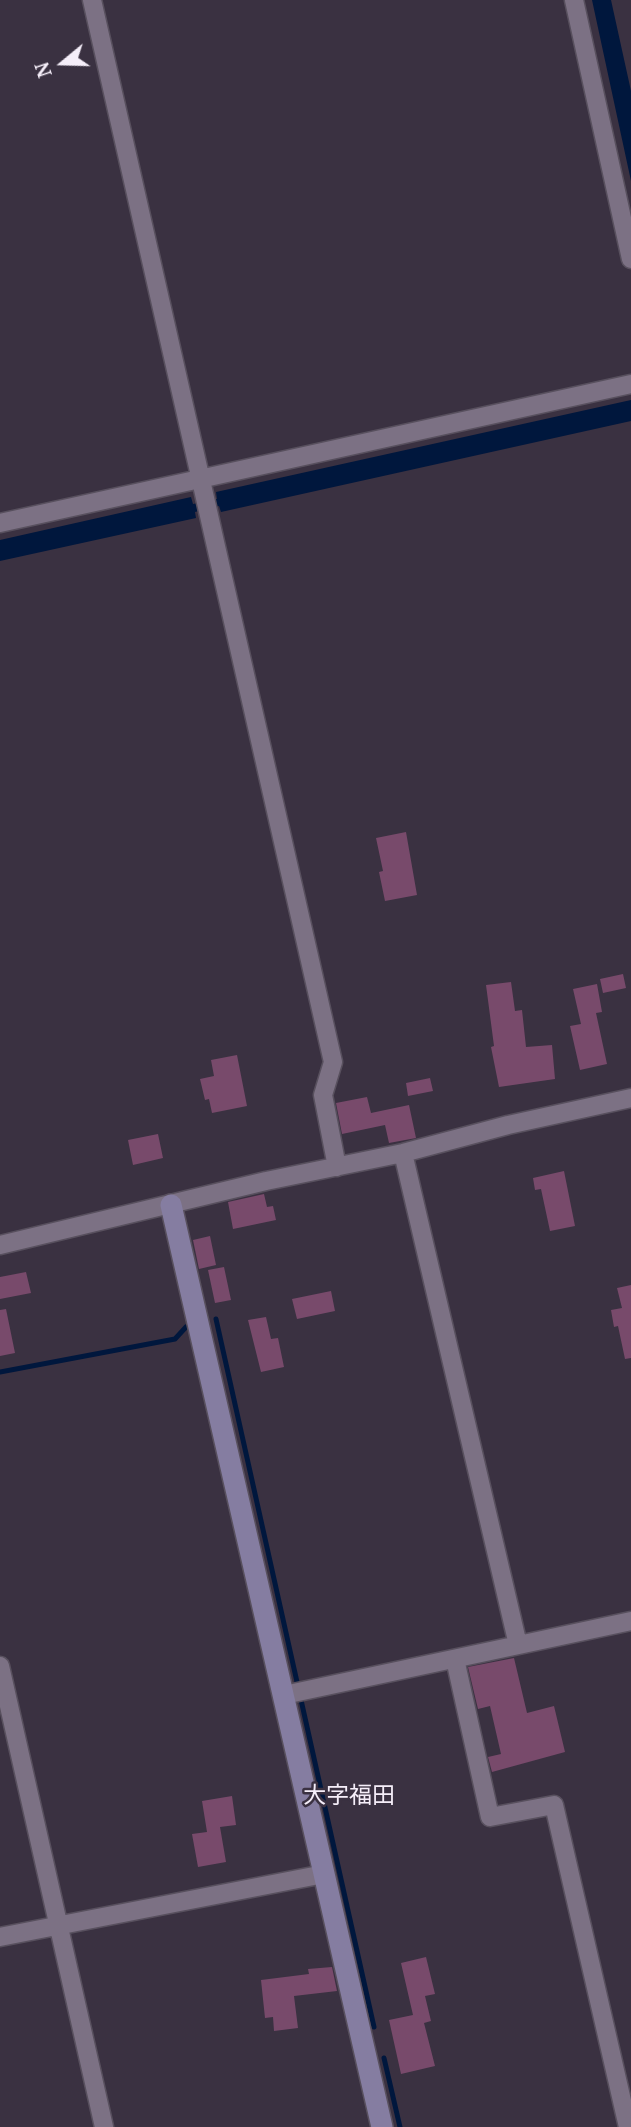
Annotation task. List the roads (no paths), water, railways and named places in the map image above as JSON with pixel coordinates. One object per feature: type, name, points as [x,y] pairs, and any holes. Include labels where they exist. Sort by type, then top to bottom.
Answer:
[{"type":"street","points":[[92,0],[333,1062],[323,1095],[337,1167]]},
{"type":"street","points":[[574,0],[631,259]]},
{"type":"street","points":[[0,523],[204,497],[631,384]]},
{"type":"street","points":[[0,1245],[631,1098]]},
{"type":"street","points":[[403,1153],[518,1645]]},
{"type":"street","points":[[171,1205],[294,1693],[324,1874],[382,2127]]},
{"type":"street","points":[[294,1693],[631,1621]]},
{"type":"street","points":[[455,1659],[490,1816],[554,1805],[628,2127]]},
{"type":"street","points":[[0,1666],[104,2127]]},
{"type":"street","points":[[0,1937],[324,1874]]},
{"type":"water","points":[[592,0],[611,0],[631,91],[631,181]]},
{"type":"water","points":[[631,400],[631,421],[221,512],[219,506],[195,512],[196,518],[0,561],[0,540],[191,497],[193,504],[217,499],[216,492]]},
{"type":"waterway","points":[[216,1319],[374,2027]]},
{"type":"waterway","points":[[0,1372],[175,1339],[186,1327]]},
{"type":"waterway","points":[[384,2058],[400,2127]]},
{"type":"district","name":"大字福田","points":[[349,1796]]}]
